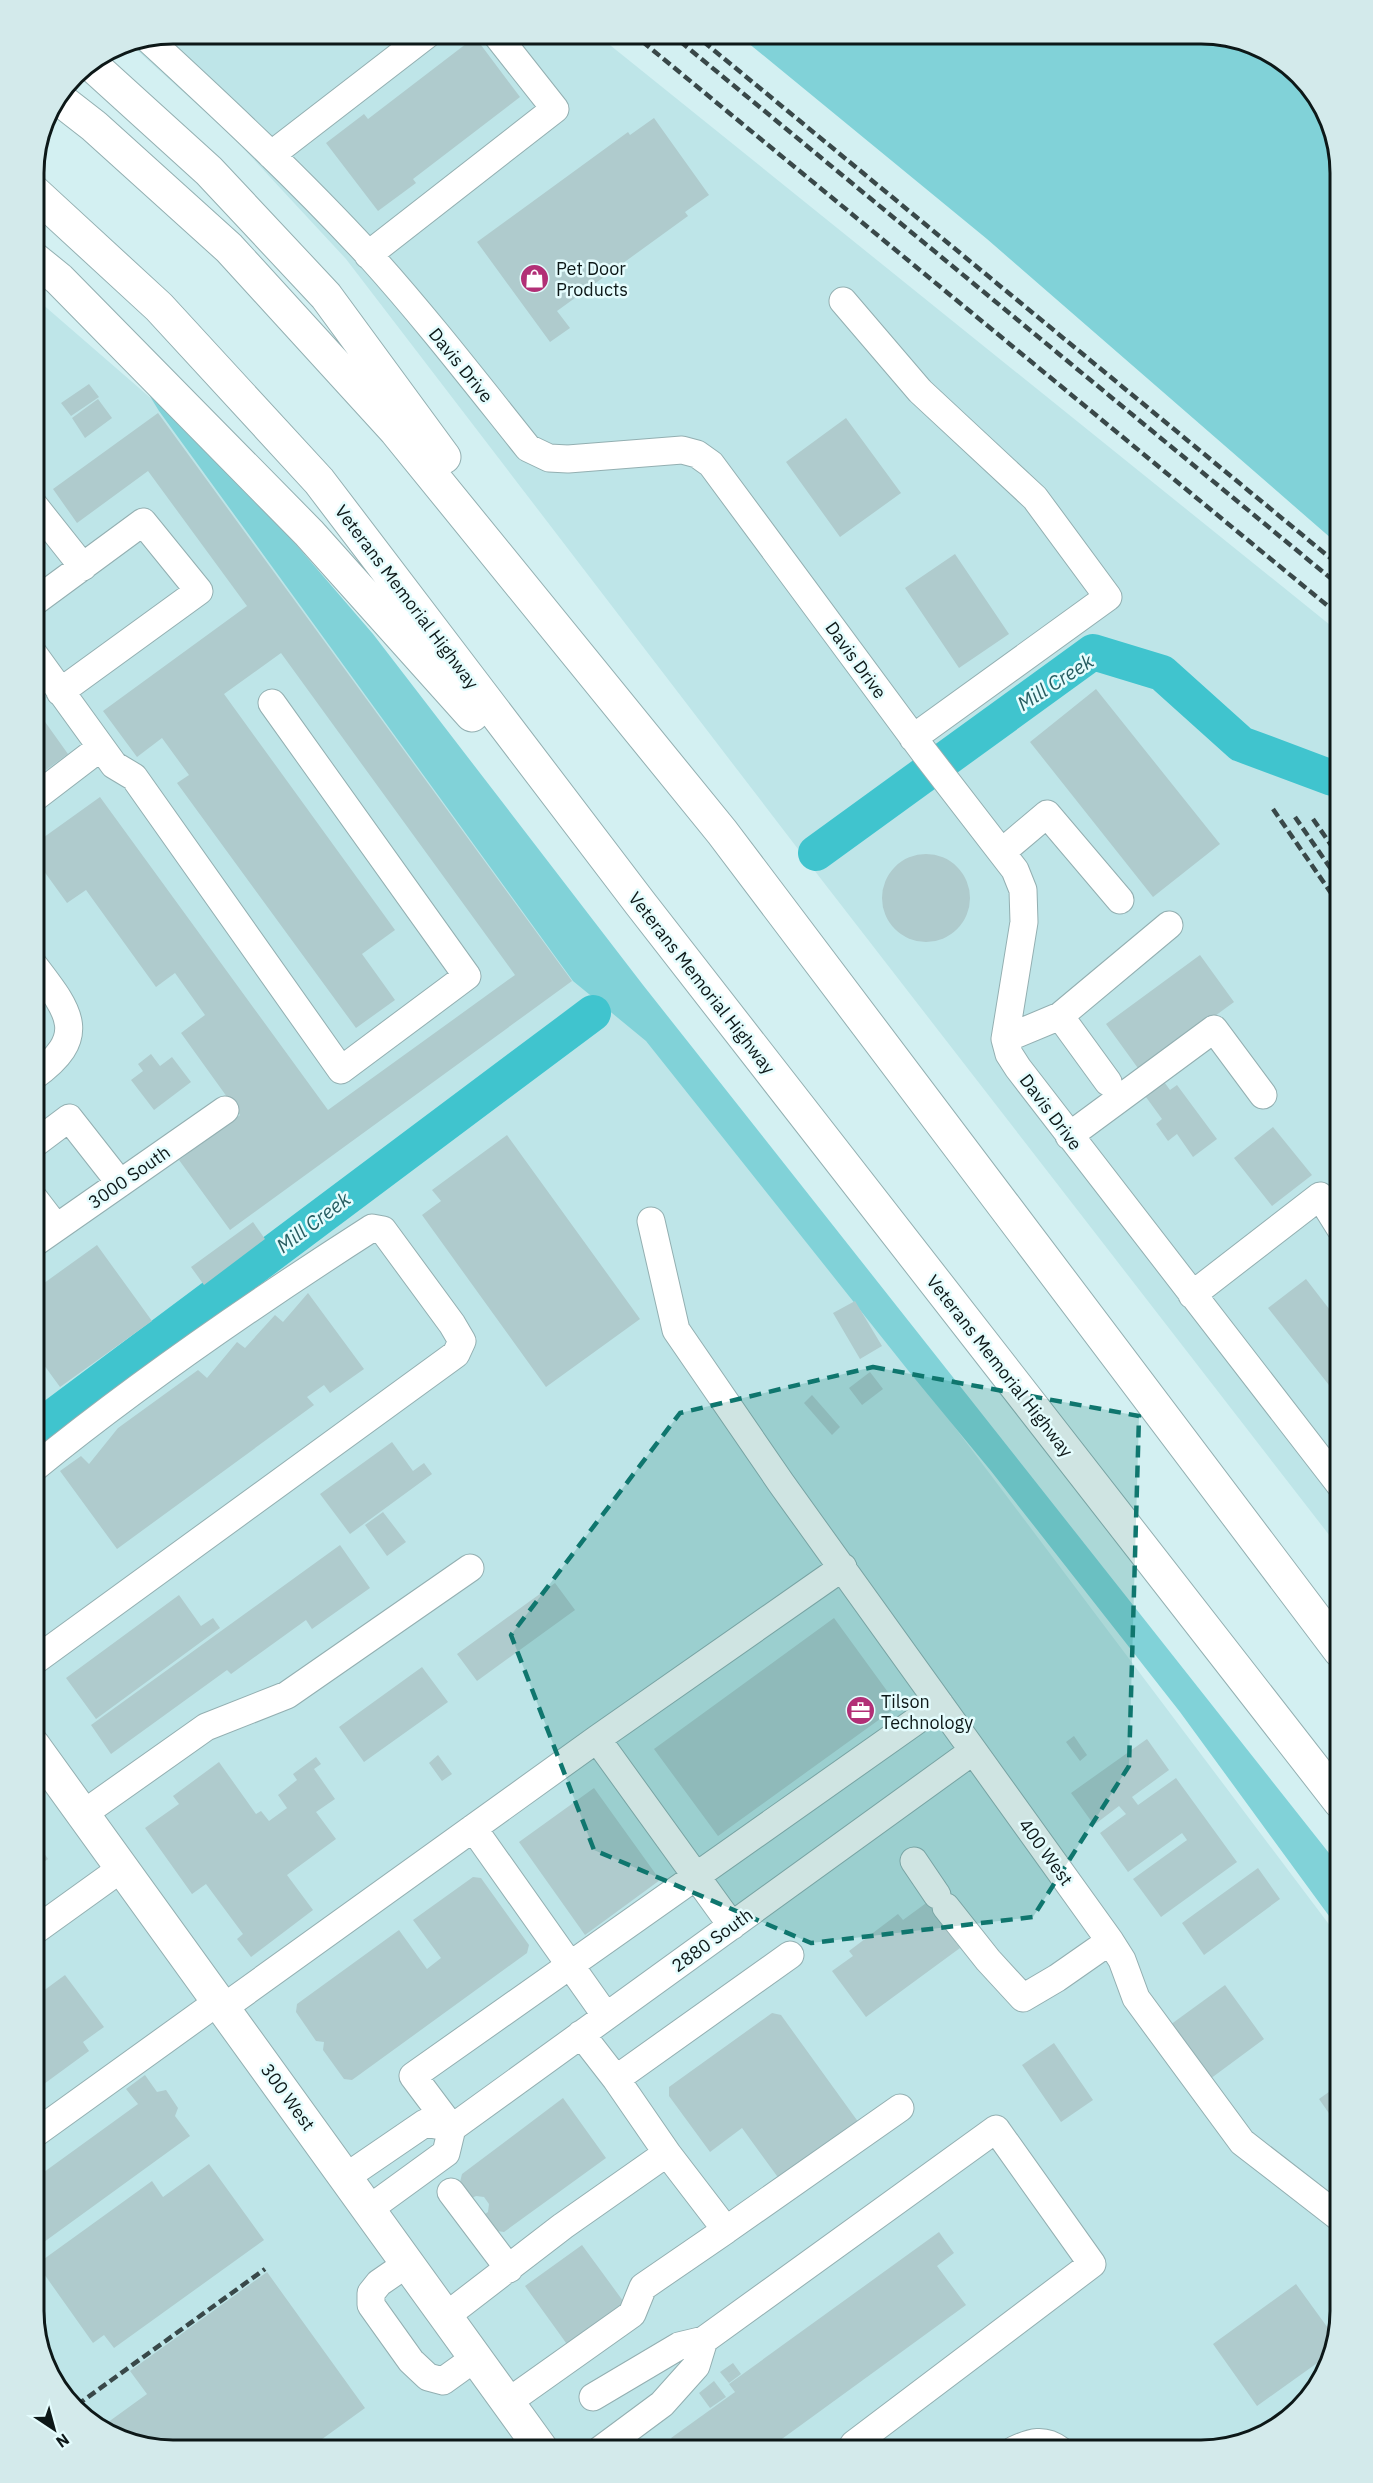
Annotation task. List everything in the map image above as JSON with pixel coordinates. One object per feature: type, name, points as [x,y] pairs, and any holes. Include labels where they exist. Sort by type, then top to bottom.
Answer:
[{"type":"main road","points":[[96,69],[208,171],[326,296],[722,832],[1330,1638]]},
{"type":"main road","points":[[64,103],[94,126],[229,248],[388,423],[722,832]]},
{"type":"main road","name":"Veterans Memorial Highway","points":[[44,201],[159,307],[319,481],[640,903],[1330,1789]]},
{"type":"main road","points":[[44,267],[59,279],[309,533],[640,903]]},
{"type":"main road","name":"300 West","points":[[44,1760],[534,2439]]},
{"type":"street","points":[[271,155],[415,44]]},
{"type":"street","points":[[368,255],[555,110],[504,44]]},
{"type":"street","name":"Davis Drive","points":[[154,45],[271,155],[368,255],[426,321],[528,448],[549,458],[568,459],[682,450],[698,454],[711,464],[942,776],[1015,870],[1023,890],[1024,922],[1005,1039],[1009,1054],[1069,1136],[1330,1472]]},
{"type":"street","points":[[843,301],[920,391],[1035,498],[1108,597],[919,745]]},
{"type":"street","points":[[44,518],[83,567]]},
{"type":"street","points":[[44,595],[143,522],[199,591],[60,692]]},
{"type":"street","points":[[44,669],[114,765],[134,777],[341,1070],[467,976],[272,703]]},
{"type":"street","points":[[44,791],[101,747]]},
{"type":"street","points":[[1002,852],[1047,813],[1120,900]]},
{"type":"street","points":[[1005,1039],[1060,1016],[1169,925]]},
{"type":"street","points":[[44,978],[62,1001],[68,1018],[69,1038],[63,1051],[44,1069]]},
{"type":"street","points":[[1060,1016],[1108,1082]]},
{"type":"street","points":[[1069,1136],[1215,1029],[1263,1095]]},
{"type":"street","name":"3000 South","points":[[44,1236],[225,1110]]},
{"type":"street","points":[[44,1137],[69,1118],[120,1183]]},
{"type":"street","points":[[1192,1295],[1320,1196],[1330,1212]]},
{"type":"street","points":[[44,1211],[56,1227]]},
{"type":"street","name":"400 West","points":[[651,1221],[676,1330],[781,1483],[1110,1941],[1122,1960],[1136,1998],[1242,2142],[1330,2210]]},
{"type":"street","points":[[44,1460],[252,1305],[372,1228],[383,1230],[462,1341],[456,1354],[44,1654]]},
{"type":"street","points":[[44,2127],[843,1567]]},
{"type":"street","points":[[83,1814],[206,1727],[287,1695],[470,1568]]},
{"type":"street","points":[[452,2128],[412,2076],[940,1704]]},
{"type":"street","points":[[597,1740],[732,1926]]},
{"type":"street","name":"2880 South","points":[[452,2128],[973,1751]]},
{"type":"street","points":[[473,1828],[606,2016]]},
{"type":"street","points":[[914,1861],[988,1960],[1023,1998],[1057,1978],[1110,1941]]},
{"type":"street","points":[[44,1924],[122,1868]]},
{"type":"street","points":[[616,2079],[790,1954]]},
{"type":"street","points":[[581,2034],[726,2230]]},
{"type":"street","points":[[508,2402],[632,2314],[643,2287],[900,2108]]},
{"type":"street","points":[[346,2177],[425,2123],[452,2128]]},
{"type":"street","points":[[369,2209],[446,2153],[452,2128]]},
{"type":"street","points":[[593,2397],[679,2346],[704,2340],[996,2129],[1092,2264],[861,2440]]},
{"type":"street","points":[[446,2316],[563,2226],[667,2153]]},
{"type":"street","points":[[451,2192],[509,2269]]},
{"type":"street","points":[[408,2263],[379,2283],[371,2293],[371,2305],[411,2361],[428,2377],[443,2381],[476,2358]]},
{"type":"street","points":[[614,2439],[662,2404],[696,2366],[704,2340]]},
{"type":"highlighted area","points":[[873,1367],[1139,1416],[1129,1766],[1033,1917],[811,1943],[594,1850],[511,1635],[680,1413]]},
{"type":"shaded area","points":[[172,44],[609,44],[1330,625],[1330,1536],[821,879],[346,259],[232,136],[136,49]]},
{"type":"shaded area","points":[[749,44],[1209,44],[1242,50],[1258,57],[1286,75],[1298,87],[1316,115],[1327,147],[1330,172],[1330,537],[987,239]]},
{"type":"shaded area","points":[[44,306],[176,420],[610,969],[1330,1926],[1330,2311],[1328,2328],[1320,2360],[1303,2389],[1279,2413],[1258,2426],[1226,2437],[1201,2440],[164,2439],[131,2433],[101,2418],[84,2405],[84,2399],[78,2399],[75,2396],[57,2368],[48,2344],[44,2311]]},
{"type":"shaded area","points":[[143,385],[275,520],[373,634],[643,985],[1330,1854],[1330,1917],[1180,1712],[991,1471],[646,1041],[573,981],[159,411]]},
{"type":"building","points":[[466,44],[480,44],[520,97],[413,179],[416,183],[378,211],[326,143],[364,114],[368,119]]},
{"type":"building","points":[[654,118],[709,195],[685,212],[688,216],[557,311],[570,328],[550,342],[477,242],[628,132],[630,135]]},
{"type":"building","points":[[89,384],[99,397],[71,416],[61,403]]},
{"type":"building","points":[[98,399],[112,418],[85,438],[72,418]]},
{"type":"building","points":[[158,413],[572,981],[230,1230],[179,1160],[240,1115],[181,1033],[205,1015],[175,973],[156,987],[86,890],[67,903],[44,871],[44,837],[100,797],[328,1110],[515,975],[281,653],[224,694],[395,930],[362,954],[395,1000],[356,1028],[177,783],[189,775],[162,738],[137,757],[103,711],[247,606],[148,471],[77,523],[53,489]]},
{"type":"building","points":[[846,418],[901,493],[840,537],[786,462]]},
{"type":"building","points":[[955,554],[1009,634],[959,668],[905,588]]},
{"type":"building","points":[[1096,689],[1220,844],[1153,897],[1030,742]]},
{"type":"building","points":[[44,720],[68,754],[44,771]]},
{"type":"building","points":[[926,854],[943,858],[957,867],[966,881],[970,898],[966,915],[957,929],[943,938],[926,942],[909,938],[895,929],[886,915],[882,898],[886,881],[895,867],[909,858]]},
{"type":"building","points":[[1200,955],[1234,1002],[1140,1071],[1106,1024]]},
{"type":"building","points":[[151,1054],[160,1066],[172,1057],[191,1082],[154,1110],[131,1080],[143,1071],[138,1064]]},
{"type":"building","points":[[1162,1079],[1170,1090],[1177,1085],[1217,1139],[1193,1157],[1177,1134],[1168,1141],[1156,1124],[1162,1119],[1143,1093]]},
{"type":"building","points":[[1273,1127],[1312,1175],[1272,1206],[1234,1158]]},
{"type":"building","points":[[507,1135],[640,1319],[546,1387],[422,1215],[441,1201],[432,1190]]},
{"type":"building","points":[[253,1222],[265,1239],[204,1285],[191,1267]]},
{"type":"building","points":[[97,1245],[152,1321],[60,1387],[44,1365],[44,1283]]},
{"type":"building","points":[[1306,1279],[1330,1310],[1330,1386],[1268,1308]]},
{"type":"building","points":[[308,1293],[364,1369],[330,1393],[324,1385],[307,1397],[314,1405],[117,1549],[60,1471],[81,1456],[89,1464],[118,1428],[198,1370],[207,1378],[237,1342],[245,1348],[275,1315],[283,1322]]},
{"type":"building","points":[[855,1301],[882,1346],[860,1359],[833,1313]]},
{"type":"building","points":[[870,1372],[883,1389],[862,1405],[849,1388]]},
{"type":"building","points":[[812,1395],[840,1427],[832,1435],[804,1403]]},
{"type":"building","points":[[392,1442],[413,1471],[424,1463],[432,1474],[350,1534],[320,1494]]},
{"type":"building","points":[[383,1512],[406,1542],[387,1556],[365,1525]]},
{"type":"building","points":[[340,1545],[370,1588],[312,1629],[306,1620],[231,1674],[227,1670],[111,1754],[91,1725]]},
{"type":"building","points":[[555,1583],[575,1610],[477,1681],[457,1654]]},
{"type":"building","points":[[179,1595],[201,1626],[213,1618],[220,1628],[96,1719],[66,1678]]},
{"type":"building","points":[[834,1618],[898,1706],[718,1836],[654,1749]]},
{"type":"building","points":[[422,1667],[448,1702],[364,1762],[339,1727]]},
{"type":"building","points":[[1074,1736],[1087,1755],[1080,1761],[1066,1742]]},
{"type":"building","points":[[1147,1739],[1169,1770],[1132,1797],[1138,1805],[1176,1778],[1237,1862],[1161,1917],[1133,1879],[1187,1840],[1182,1833],[1128,1872],[1100,1833],[1126,1814],[1119,1806],[1094,1825],[1071,1793]]},
{"type":"building","points":[[438,1755],[452,1774],[442,1781],[429,1763]]},
{"type":"building","points":[[316,1757],[321,1764],[314,1769],[335,1799],[316,1812],[336,1839],[287,1875],[313,1910],[251,1957],[237,1939],[243,1934],[206,1884],[192,1894],[145,1828],[179,1804],[173,1796],[219,1762],[256,1814],[261,1811],[269,1821],[287,1808],[278,1795],[297,1780],[293,1774]]},
{"type":"building","points":[[594,1788],[660,1880],[585,1935],[519,1842]]},
{"type":"building","points":[[1258,1868],[1280,1899],[1204,1955],[1182,1923]]},
{"type":"building","points":[[473,1877],[481,1878],[529,1945],[527,1953],[352,2080],[344,2079],[323,2050],[324,2042],[316,2041],[296,2012],[297,2004],[399,1930],[427,1969],[441,1958],[413,1920]]},
{"type":"building","points":[[944,1890],[936,1915],[960,1948],[866,2017],[832,1971],[853,1956],[849,1951],[898,1914],[903,1920]]},
{"type":"building","points":[[65,1975],[104,2027],[83,2042],[89,2051],[44,2084],[44,1990]]},
{"type":"building","points":[[1225,1985],[1264,2039],[1210,2079],[1170,2025]]},
{"type":"building","points":[[772,2013],[781,2015],[859,2123],[784,2177],[777,2176],[742,2128],[710,2152],[669,2096],[669,2087]]},
{"type":"building","points":[[1054,2043],[1093,2100],[1061,2122],[1022,2065]]},
{"type":"building","points":[[145,2075],[157,2092],[166,2090],[178,2108],[175,2116],[190,2136],[44,2242],[44,2172],[138,2104],[126,2089]]},
{"type":"building","points":[[1330,2091],[1330,2115],[1319,2099]]},
{"type":"building","points":[[563,2098],[606,2158],[504,2232],[497,2231],[485,2214],[488,2212],[489,2204],[484,2197],[472,2198],[460,2182],[462,2174]]},
{"type":"building","points":[[209,2164],[264,2240],[114,2348],[104,2335],[93,2343],[44,2274],[44,2259],[152,2181],[163,2197]]},
{"type":"building","points":[[939,2232],[954,2253],[937,2266],[966,2305],[781,2440],[672,2439],[671,2438],[735,2392],[729,2384]]},
{"type":"building","points":[[582,2245],[626,2305],[569,2347],[525,2286]]},
{"type":"building","points":[[267,2272],[365,2408],[322,2439],[147,2437],[131,2433],[108,2422],[147,2394],[130,2371]]},
{"type":"building","points":[[1296,2284],[1328,2328],[1319,2362],[1257,2406],[1213,2344]]},
{"type":"building","points":[[733,2363],[741,2374],[729,2383],[720,2372]]},
{"type":"building","points":[[714,2381],[726,2397],[710,2408],[699,2393]]},
{"type":"waterway","name":"Mill Creek","points":[[816,853],[1093,652],[1162,673],[1241,744],[1330,777]]},
{"type":"waterway","name":"Mill Creek","points":[[44,1424],[593,1013]]},
{"type":"railway","points":[[645,44],[1330,608]]},
{"type":"railway","points":[[683,44],[1330,578]]},
{"type":"railway","points":[[706,44],[1330,558]]},
{"type":"railway","points":[[1273,809],[1330,892]]},
{"type":"railway","points":[[1295,817],[1330,868]]},
{"type":"railway","points":[[1313,819],[1330,844]]},
{"type":"railway","points":[[84,2400],[265,2269]]},
{"type":"place","name":"Pet Door Products","points":[[535,278]]},
{"type":"place","name":"Tilson Technology","points":[[860,1711]]}]
